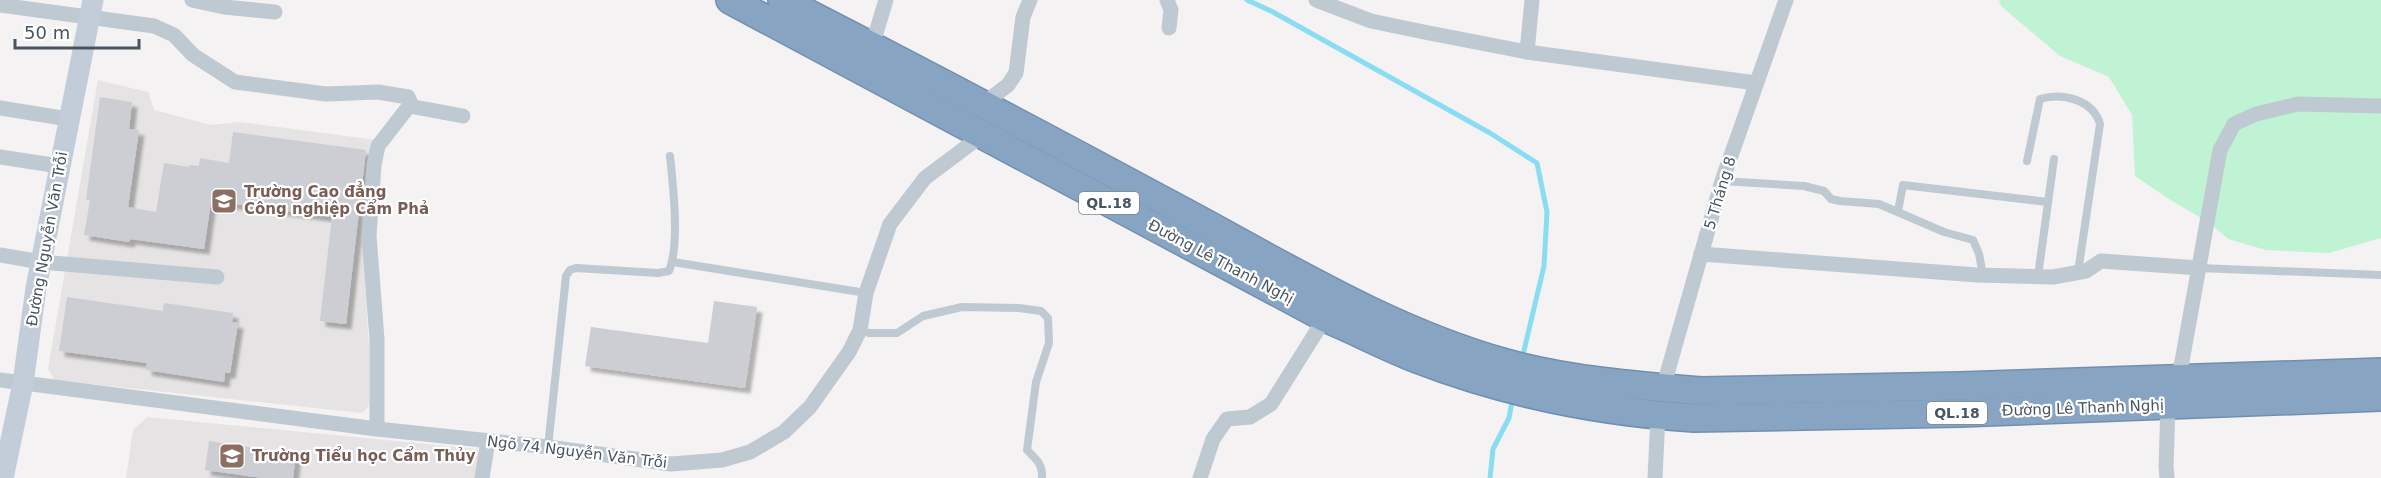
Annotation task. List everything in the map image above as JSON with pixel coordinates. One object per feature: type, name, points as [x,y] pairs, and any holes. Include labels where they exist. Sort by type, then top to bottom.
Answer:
[{"type":"highway","name":"Đường Lê Thanh Nghị","points":[[730,0],[1325,318],[1417,359],[1501,374]]},
{"type":"highway","name":"Đường Lê Thanh Nghị","points":[[782,0],[983,104],[1312,282],[1501,374]]},
{"type":"highway","points":[[1178,239],[1192,216]]},
{"type":"highway","name":"Đường Lê Thanh Nghị","points":[[1537,383],[1701,391],[1960,386],[2381,372]]},
{"type":"highway","name":"QL.18","points":[[1501,374],[1537,383]]},
{"type":"highway","name":"Đường Lê Thanh Nghị","points":[[1537,383],[1658,416],[1694,418],[1962,412],[2381,397]]},
{"type":"highway","points":[[1960,386],[1962,412]]},
{"type":"street","points":[[192,0],[275,12]]},
{"type":"street","points":[[872,46],[886,0]]},
{"type":"street","points":[[983,104],[1008,85],[1016,73],[1023,17],[1030,0]]},
{"type":"street","points":[[1167,0],[1171,10],[1169,28]]},
{"type":"street","points":[[1316,0],[1371,21],[1527,52],[1756,83]]},
{"type":"street","points":[[1527,52],[1532,0]]},
{"type":"street","name":"5 Tháng 8","points":[[1663,388],[1722,181],[1786,0]]},
{"type":"street","points":[[0,4],[92,8],[154,26],[174,35],[193,55],[235,81],[326,94],[378,92],[408,97],[410,106],[378,146],[374,165],[369,236],[377,339],[377,429]]},
{"type":"street","name":"Đường Nguyễn Văn Trỗi","points":[[3,478],[23,383],[41,262],[59,166],[92,8]]},
{"type":"street","points":[[2179,378],[2220,150],[2234,124],[2256,114],[2298,104],[2381,106]]},
{"type":"street","points":[[410,106],[463,116]]},
{"type":"street","points":[[0,108],[68,119]]},
{"type":"street","name":"Ngõ 74 Nguyễn Văn Trỗi","points":[[0,380],[671,464],[722,460],[750,452],[784,432],[810,407],[849,352],[860,330],[866,293],[890,224],[925,178],[981,136]]},
{"type":"street","points":[[0,157],[59,166]]},
{"type":"street","points":[[1701,254],[1983,275],[2038,276],[2078,272],[2086,271],[2101,261],[2199,268]]},
{"type":"street","points":[[0,255],[41,262],[217,277]]},
{"type":"street","points":[[1200,478],[1213,440],[1227,419],[1250,417],[1271,404],[1325,318]]},
{"type":"street","points":[[2168,405],[2166,467],[2168,478]]},
{"type":"street","points":[[1655,478],[1658,416]]},
{"type":"street","points":[[482,478],[488,441]]},
{"type":"lane","points":[[2026,161],[2040,99],[2064,97],[2085,103],[2097,114],[2100,124],[2078,272]]},
{"type":"lane","points":[[548,447],[566,276],[570,270],[576,268],[658,273],[669,271],[673,262],[674,213],[670,156]]},
{"type":"lane","points":[[2038,276],[2054,159]]},
{"type":"lane","points":[[1722,181],[1804,186],[1824,191],[1832,199],[1879,204],[1899,211],[1944,232],[1973,240],[1979,254],[1983,275]]},
{"type":"lane","points":[[1899,211],[1903,185],[2048,202]]},
{"type":"lane","points":[[673,262],[866,293]]},
{"type":"lane","points":[[2199,268],[2381,274]]},
{"type":"lane","points":[[860,330],[869,333],[897,333],[923,316],[962,307],[1019,308],[1041,311],[1048,318],[1049,343],[1036,382],[1027,450],[1040,462],[1042,478]]},
{"type":"shaded area","name":"Trường Cao đẳng Công nghiệp Cẩm Phả","points":[[98,80],[148,92],[154,110],[211,125],[240,122],[376,140],[364,262],[369,348],[369,406],[362,413],[54,380],[48,369]]},
{"type":"shaded area","name":"Trường Tiểu học Cẩm Thủy","points":[[147,417],[478,449],[480,454],[476,478],[126,478],[133,430]]},
{"type":"green space","points":[[1999,0],[2381,0],[2381,238],[2329,253],[2266,250],[2228,239],[2211,224],[2135,176],[2132,115],[2109,77],[2060,56],[2001,6]]},
{"type":"building","points":[[100,97],[132,102],[129,129],[139,130],[128,207],[156,212],[164,163],[189,167],[189,165],[199,166],[200,158],[229,163],[233,132],[366,150],[346,324],[320,321],[332,217],[211,201],[204,249],[84,235],[90,200],[86,200]]},
{"type":"building","points":[[67,297],[163,311],[164,303],[233,313],[232,322],[238,323],[230,373],[225,373],[224,382],[146,370],[147,363],[59,351]]},
{"type":"building","points":[[714,301],[757,307],[745,388],[585,366],[591,327],[708,343]]},
{"type":"building","points":[[209,441],[296,454],[293,478],[263,478],[205,470]]},
{"type":"waterway","points":[[1247,0],[1273,12],[1490,133],[1537,163],[1547,212],[1544,266],[1522,359]]},
{"type":"waterway","points":[[1490,478],[1493,449],[1509,418],[1513,397]]},
{"type":"place","name":"Trường Cao đẳng Công nghiệp Cẩm Phả","points":[[224,201]]},
{"type":"place","name":"Trường Tiểu học Cẩm Thủy","points":[[232,456]]}]
